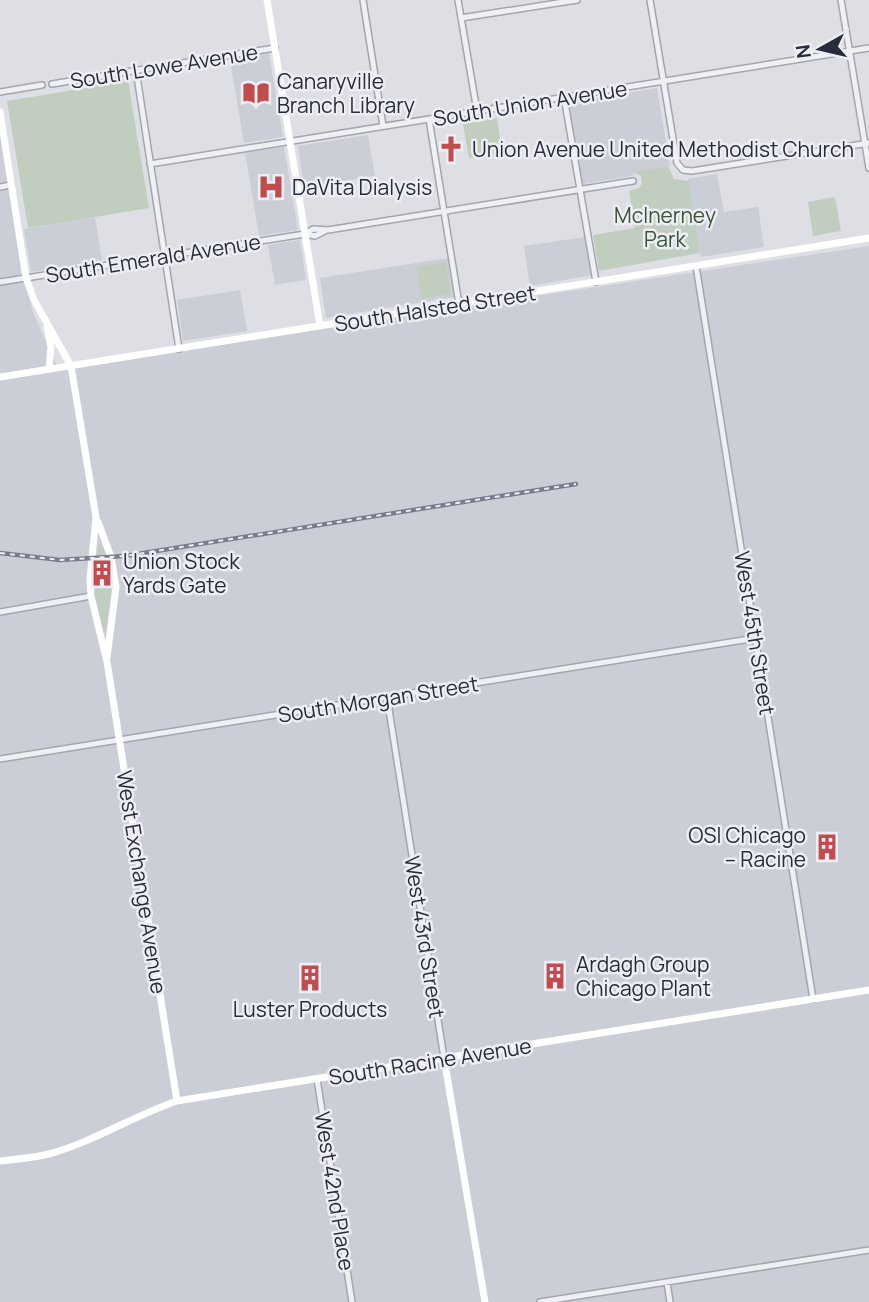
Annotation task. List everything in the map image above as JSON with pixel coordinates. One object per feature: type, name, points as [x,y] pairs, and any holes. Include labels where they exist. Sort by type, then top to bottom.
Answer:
[{"type":"street","points":[[267,0],[320,326]]},
{"type":"street","points":[[363,0],[383,126]]},
{"type":"street","points":[[458,0],[477,111]]},
{"type":"street","points":[[461,18],[577,0]]},
{"type":"street","points":[[650,0],[677,163],[682,170],[698,170],[867,144]]},
{"type":"street","points":[[841,0],[869,168]]},
{"type":"street","name":"South Lowe Avenue","points":[[52,84],[275,48]]},
{"type":"street","name":"South Union Avenue","points":[[150,164],[869,48]]},
{"type":"street","points":[[136,70],[179,349]]},
{"type":"street","name":"South Lowe Avenue","points":[[0,92],[43,85]]},
{"type":"street","points":[[564,97],[596,282]]},
{"type":"street","name":"West Exchange Avenue","points":[[0,112],[26,278],[71,366],[96,517],[111,557],[116,587],[107,662]]},
{"type":"street","points":[[429,119],[459,304]]},
{"type":"street","name":"South Emerald Avenue","points":[[0,282],[305,234],[315,236],[328,230],[634,181]]},
{"type":"street","points":[[0,187],[11,186]]},
{"type":"street","name":"South Halsted Street","points":[[0,377],[869,238]]},
{"type":"street","name":"West 45th Street","points":[[696,266],[813,999]]},
{"type":"street","points":[[46,320],[51,347],[49,369]]},
{"type":"street","name":"West Exchange Avenue","points":[[96,517],[90,579],[92,596],[107,662],[177,1101]]},
{"type":"street","points":[[0,612],[92,596]]},
{"type":"street","name":"South Morgan Street","points":[[0,759],[756,638]]},
{"type":"street","name":"West 43rd Street","points":[[387,697],[485,1302]]},
{"type":"street","name":"South Racine Avenue","points":[[0,1161],[28,1158],[68,1147],[177,1101],[869,990]]},
{"type":"street","name":"West 42nd Place","points":[[317,1079],[352,1302]]},
{"type":"street","points":[[540,1302],[869,1250]]},
{"type":"street","points":[[667,1282],[670,1302]]},
{"type":"shaded area","points":[[269,53],[283,137],[244,143],[230,60]]},
{"type":"shaded area","points":[[657,88],[670,166],[582,184],[568,103]]},
{"type":"shaded area","points":[[0,110],[32,310],[58,368],[869,246],[869,1302],[0,1302]]},
{"type":"shaded area","points":[[368,135],[375,176],[304,187],[298,146]]},
{"type":"shaded area","points":[[284,147],[298,230],[259,236],[245,153]]},
{"type":"shaded area","points":[[717,174],[724,212],[758,207],[764,247],[701,257],[688,179]]},
{"type":"shaded area","points":[[95,217],[102,261],[31,272],[24,229]]},
{"type":"shaded area","points":[[585,237],[592,275],[530,286],[524,246]]},
{"type":"shaded area","points":[[300,240],[306,280],[275,285],[268,245]]},
{"type":"shaded area","points":[[448,258],[454,297],[326,318],[320,278]]},
{"type":"shaded area","points":[[240,290],[247,331],[183,341],[177,300]]},
{"type":"green space","points":[[128,81],[149,208],[28,228],[7,101]]},
{"type":"green space","points":[[497,118],[502,153],[469,158],[463,124]]},
{"type":"green space","name":"McInerney Park","points":[[668,166],[674,179],[689,181],[700,253],[599,271],[593,235],[635,228],[629,191],[639,188],[642,183],[641,176],[633,172]]},
{"type":"green space","points":[[835,197],[841,231],[813,236],[808,202]]},
{"type":"green space","points":[[446,262],[451,294],[421,299],[416,267]]},
{"type":"green space","points":[[99,542],[105,552],[111,585],[103,635],[94,588]]},
{"type":"railway","points":[[0,553],[60,560],[125,556],[576,484]]},
{"type":"place","name":"Canaryville Branch Library","points":[[256,93]]},
{"type":"place","name":"Union Avenue United Methodist Church","points":[[451,149]]},
{"type":"place","name":"DaVita Dialysis","points":[[271,187]]},
{"type":"place","name":"Union Stock Yards Gate","points":[[102,573]]},
{"type":"place","name":"OSI Chicago – Racine","points":[[827,847]]},
{"type":"place","name":"Ardagh Group Chicago Plant","points":[[555,976]]},
{"type":"place","name":"Luster Products","points":[[310,978]]}]
